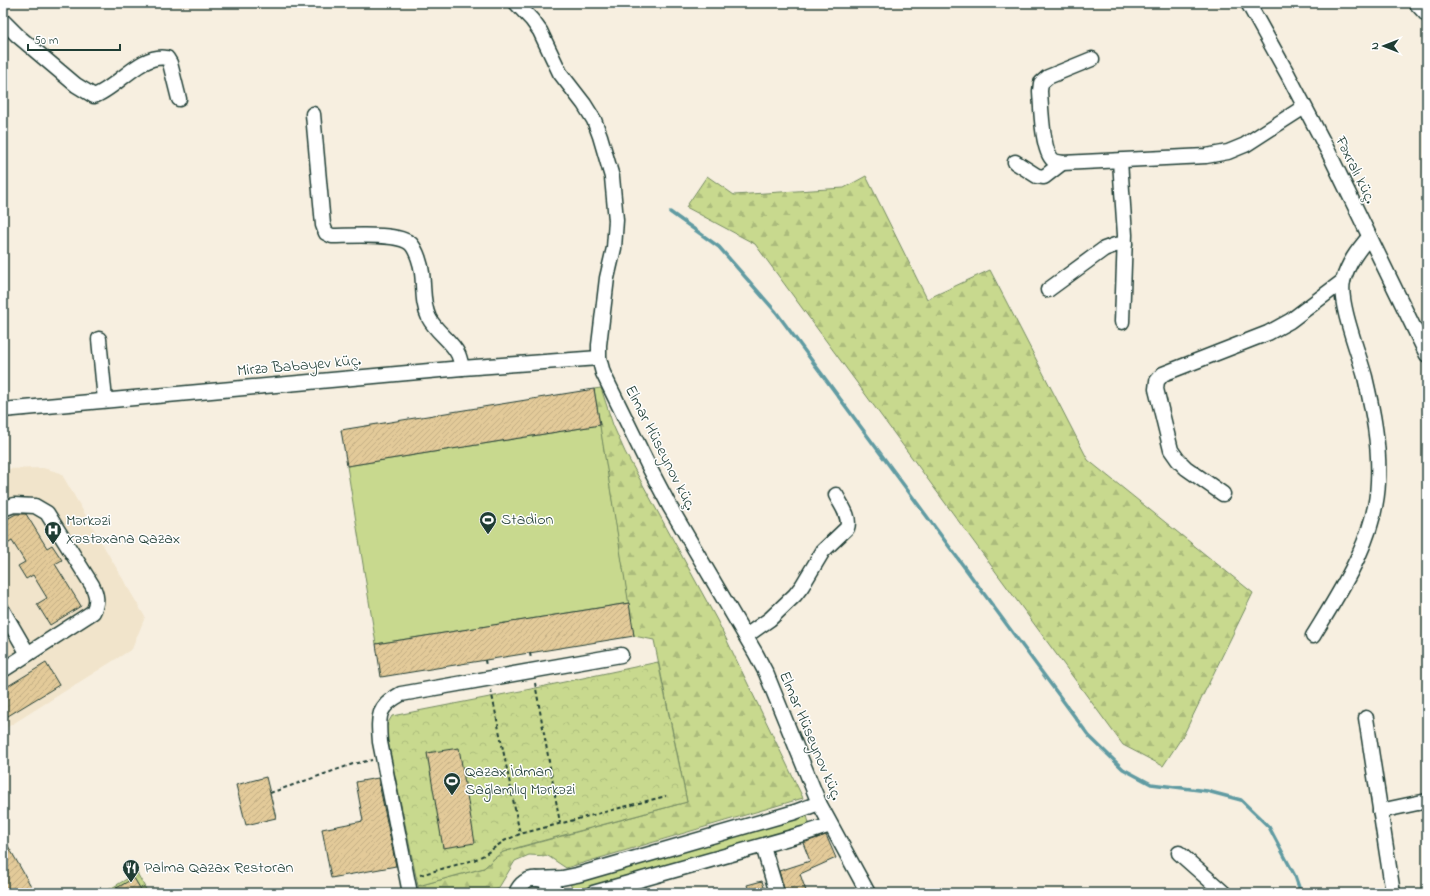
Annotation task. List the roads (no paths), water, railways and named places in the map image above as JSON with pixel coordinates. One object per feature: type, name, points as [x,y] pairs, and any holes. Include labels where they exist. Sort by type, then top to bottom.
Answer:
[{"type":"street","name":"Elmar Hüseynov küç.","points":[[516,3],[540,31],[560,73],[584,104],[594,120],[612,178],[616,220],[614,248],[607,278],[599,345],[599,358],[603,372],[670,507],[746,636],[766,674],[819,803],[868,893]]},
{"type":"street","name":"Fəxralı küç.","points":[[1248,3],[1304,107],[1427,355]]},
{"type":"street","points":[[1416,3],[1427,15]]},
{"type":"street","points":[[3,21],[18,36],[76,85],[94,96],[141,64],[154,59],[163,57],[167,58],[170,63],[179,99]]},
{"type":"street","points":[[1092,59],[1048,77],[1041,84],[1040,91],[1045,142],[1048,152],[1053,160],[1062,163],[1206,156],[1228,152],[1245,145],[1304,107]]},
{"type":"street","points":[[313,114],[323,225],[326,233],[332,236],[390,236],[403,239],[411,245],[419,258],[422,271],[424,304],[428,317],[458,354],[462,368]]},
{"type":"street","points":[[1120,160],[1125,244],[1122,322]]},
{"type":"street","points":[[1015,162],[1037,176],[1044,177],[1062,163]]},
{"type":"street","points":[[1313,636],[1350,574],[1361,549],[1375,508],[1378,482],[1373,413],[1365,376],[1343,297],[1343,281],[1349,266],[1357,252],[1369,237]]},
{"type":"street","points":[[1048,290],[1104,249],[1115,245],[1125,244]]},
{"type":"street","points":[[1223,494],[1186,468],[1171,450],[1156,389],[1157,381],[1163,374],[1268,334],[1290,321],[1343,281]]},
{"type":"street","points":[[99,338],[105,400]]},
{"type":"street","name":"Mirzə Babayev küç.","points":[[3,410],[462,368],[599,358]]},
{"type":"street","points":[[746,636],[770,619],[795,595],[823,552],[848,528],[848,519],[836,495]]},
{"type":"street","points":[[3,509],[14,506],[35,506],[47,513],[92,585],[96,595],[97,604],[93,612],[3,670]]},
{"type":"street","points":[[3,611],[28,654]]},
{"type":"street","points":[[410,893],[380,742],[379,724],[382,710],[389,700],[401,694],[621,655]]},
{"type":"street","points":[[1366,718],[1393,893]]},
{"type":"street","points":[[1380,811],[1427,801]]},
{"type":"street","points":[[525,885],[577,876],[795,812],[819,803]]},
{"type":"street","points":[[593,893],[763,846],[830,824]]},
{"type":"street","points":[[763,846],[777,893]]},
{"type":"street","points":[[1179,853],[1224,893]]},
{"type":"street","points":[[507,893],[525,885],[542,880],[553,887],[556,893]]},
{"type":"waterway","points":[[670,212],[719,247],[776,312],[1089,736],[1123,769],[1151,784],[1207,791],[1241,800],[1269,827],[1295,876],[1301,893]]},
{"type":"place","name":"Stadion","points":[[488,535]]},
{"type":"place","name":"Mərkəzi Xəstəxana Qazax","points":[[53,545]]},
{"type":"place","name":"Qazax İdman Sağlamlıq Mərkəzi","points":[[452,796]]},
{"type":"place","name":"Palma Qazax Restoran","points":[[131,883]]}]
